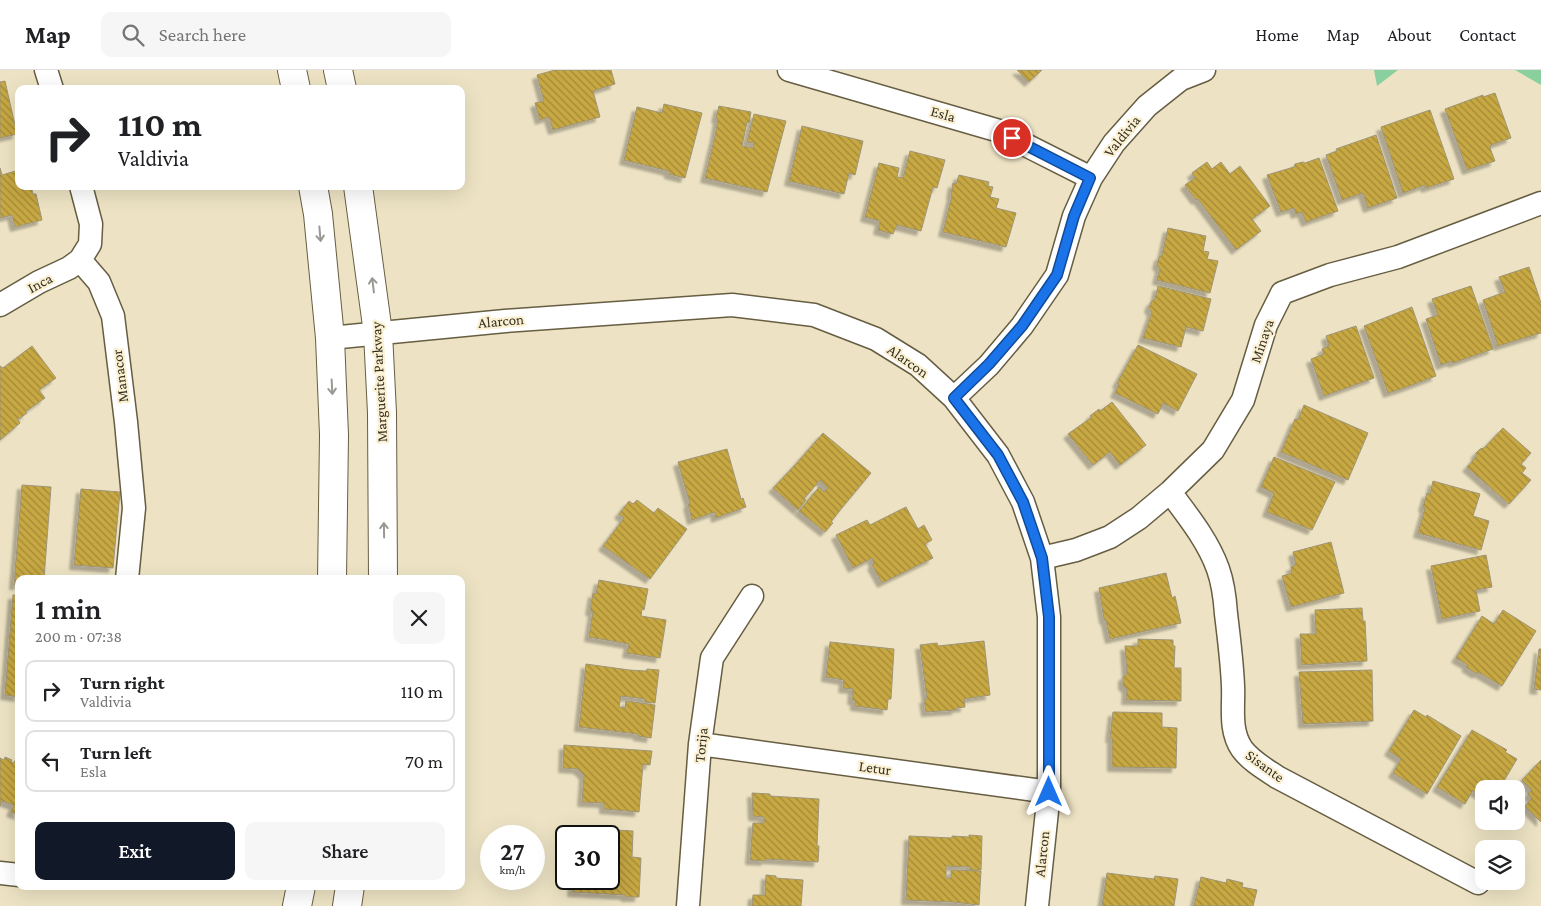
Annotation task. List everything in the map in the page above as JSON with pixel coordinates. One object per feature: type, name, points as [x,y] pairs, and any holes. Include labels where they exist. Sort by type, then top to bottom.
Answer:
[{"type":"main road","points":[[292,70],[295,85]]},
{"type":"main road","points":[[338,70],[341,85]]},
{"type":"main road","points":[[314,190],[318,214],[330,338],[334,435],[332,575]]},
{"type":"main road","name":"Marguerite Parkway","points":[[359,190],[378,333],[382,413],[383,575]]},
{"type":"main road","points":[[297,906],[300,890]]},
{"type":"main road","points":[[347,906],[349,890]]},
{"type":"street","points":[[46,70],[51,85]]},
{"type":"street","name":"Esla","points":[[788,70],[996,130],[1090,178]]},
{"type":"street","name":"Valdivia","points":[[954,398],[989,364],[1022,326],[1057,275],[1074,216],[1090,178],[1114,143],[1147,106],[1181,79],[1204,70]]},
{"type":"street","points":[[80,260],[90,244],[91,237],[91,224],[82,190]]},
{"type":"street","name":"Minaya","points":[[1042,558],[1076,550],[1110,537],[1139,518],[1170,492],[1214,450],[1243,400],[1266,325],[1282,293],[1330,275],[1398,257],[1541,203]]},
{"type":"street","name":"Inca","points":[[0,306],[39,282],[70,268],[80,260]]},
{"type":"street","name":"Manacor","points":[[80,260],[99,282],[113,316],[134,508],[127,575]]},
{"type":"street","name":"Alarcon","points":[[330,338],[515,320],[732,305],[814,315],[876,339],[918,365],[954,398],[998,455],[1023,502],[1042,558],[1049,617],[1049,792],[1036,906]]},
{"type":"street","name":"Sisante","points":[[1170,492],[1190,520],[1218,570],[1224,592],[1230,642],[1233,687],[1232,719],[1235,734],[1242,749],[1256,762],[1278,777],[1475,881]]},
{"type":"street","name":"Torija","points":[[688,906],[700,744],[712,658],[752,596]]},
{"type":"street","name":"Letur","points":[[700,744],[1049,792]]},
{"type":"street","points":[[0,873],[15,875]]},
{"type":"green space","points":[[1374,70],[1398,70],[1377,86]]},
{"type":"green space","points":[[1515,70],[1541,70],[1541,85]]},
{"type":"building","points":[[555,70],[611,70],[615,84],[593,91],[600,117],[553,130],[549,117],[540,120],[535,103],[544,101],[537,75]]},
{"type":"building","points":[[1017,70],[1042,70],[1029,82]]},
{"type":"building","points":[[5,81],[15,125],[15,134],[0,138],[0,82]]},
{"type":"building","points":[[1495,93],[1511,138],[1491,145],[1490,148],[1495,161],[1467,170],[1445,109],[1483,95],[1483,97]]},
{"type":"building","points":[[664,104],[702,113],[685,178],[669,174],[669,171],[624,160],[637,107],[662,113]]},
{"type":"building","points":[[719,106],[751,112],[742,146],[753,148],[754,143],[747,142],[754,114],[786,121],[767,192],[705,178],[715,136]]},
{"type":"building","points":[[1430,110],[1454,179],[1426,188],[1425,185],[1403,193],[1381,127]]},
{"type":"building","points":[[802,126],[863,141],[855,175],[849,173],[844,194],[789,181]]},
{"type":"building","points":[[1376,135],[1397,198],[1368,208],[1363,193],[1342,200],[1326,155],[1337,151],[1336,149]]},
{"type":"building","points":[[910,151],[945,160],[937,188],[933,187],[921,231],[897,225],[893,234],[878,230],[880,221],[865,217],[879,163],[899,168],[897,177],[903,178]]},
{"type":"building","points":[[1319,158],[1338,211],[1306,222],[1302,212],[1296,214],[1294,208],[1281,212],[1267,175],[1294,167],[1295,164]]},
{"type":"building","points":[[1207,162],[1212,169],[1221,162],[1230,174],[1240,166],[1270,206],[1252,219],[1261,231],[1236,250],[1198,199],[1196,200],[1185,185],[1195,178],[1192,173]]},
{"type":"building","points":[[0,168],[2,175],[15,171],[15,190],[32,190],[33,194],[36,194],[42,220],[15,227],[12,215],[0,218]]},
{"type":"building","points":[[959,175],[989,182],[988,186],[993,187],[990,197],[999,199],[996,208],[1016,213],[1006,247],[943,232],[953,183],[956,184]]},
{"type":"building","points":[[1168,228],[1206,236],[1203,251],[1209,252],[1207,259],[1218,261],[1210,293],[1157,280],[1160,268],[1157,265],[1159,257],[1162,255]]},
{"type":"building","points":[[1529,267],[1541,303],[1541,333],[1498,346],[1483,300],[1505,292],[1499,277]]},
{"type":"building","points":[[1158,286],[1211,299],[1203,331],[1186,327],[1181,347],[1143,338],[1152,312],[1149,308],[1151,302],[1155,299]]},
{"type":"building","points":[[1471,286],[1493,349],[1453,363],[1452,361],[1441,365],[1426,319],[1438,315],[1432,299]]},
{"type":"building","points":[[1412,307],[1436,376],[1388,393],[1364,326]]},
{"type":"building","points":[[1356,326],[1374,378],[1324,396],[1311,359],[1324,354],[1322,349],[1329,346],[1326,336]]},
{"type":"building","points":[[1138,345],[1197,374],[1178,411],[1163,403],[1158,414],[1115,393],[1119,384],[1117,383]]},
{"type":"building","points":[[32,346],[56,378],[39,390],[45,398],[25,412],[27,413],[19,419],[18,417],[20,423],[0,440],[0,366],[3,368]]},
{"type":"building","points":[[1112,402],[1146,445],[1120,465],[1110,452],[1093,465],[1068,434],[1092,417],[1090,416],[1099,409],[1100,411]]},
{"type":"building","points":[[1304,405],[1368,433],[1348,480],[1281,452],[1295,419],[1298,420]]},
{"type":"building","points":[[1503,428],[1531,453],[1521,464],[1526,468],[1522,473],[1531,480],[1509,504],[1467,467],[1476,457],[1476,453],[1484,448]]},
{"type":"building","points":[[823,433],[871,473],[841,509],[825,532],[799,511],[819,487],[824,492],[828,488],[820,480],[804,499],[806,500],[798,510],[773,488]]},
{"type":"building","points":[[727,449],[741,499],[743,498],[746,507],[716,518],[715,512],[692,520],[688,504],[690,504],[678,462]]},
{"type":"building","points":[[1274,457],[1335,482],[1312,530],[1267,512],[1274,493],[1261,487]]},
{"type":"building","points":[[1433,481],[1480,494],[1473,516],[1489,521],[1481,550],[1418,533],[1427,493],[1430,494]]},
{"type":"building","points":[[22,485],[51,487],[44,575],[15,575],[14,585]]},
{"type":"building","points":[[81,489],[120,492],[113,568],[74,565]]},
{"type":"building","points":[[637,500],[654,513],[658,508],[687,529],[650,579],[603,546],[624,518],[619,514],[629,501],[633,504]]},
{"type":"building","points":[[906,507],[918,529],[924,525],[932,540],[925,544],[933,558],[882,583],[872,565],[874,564],[872,558],[853,568],[836,535],[867,520],[870,525]]},
{"type":"building","points":[[1331,542],[1344,593],[1291,607],[1282,576],[1292,573],[1291,567],[1296,565],[1293,552]]},
{"type":"building","points":[[1486,555],[1492,587],[1476,590],[1480,611],[1442,619],[1431,566]]},
{"type":"building","points":[[1166,573],[1172,598],[1175,596],[1181,623],[1110,639],[1104,619],[1099,588]]},
{"type":"building","points":[[599,580],[648,589],[641,616],[666,620],[660,658],[627,653],[629,644],[589,637],[593,611],[590,611],[593,593],[596,594]]},
{"type":"building","points":[[13,595],[15,595],[15,696],[5,695]]},
{"type":"building","points":[[1362,608],[1363,621],[1365,621],[1367,661],[1302,665],[1300,634],[1316,634],[1315,610]]},
{"type":"building","points":[[1503,610],[1536,631],[1502,686],[1478,672],[1477,674],[1466,667],[1468,665],[1456,658],[1482,616],[1494,624]]},
{"type":"building","points":[[1138,639],[1173,640],[1173,646],[1175,646],[1174,668],[1181,668],[1181,701],[1126,700],[1127,689],[1123,685],[1123,677],[1127,674],[1125,646],[1138,646]]},
{"type":"building","points":[[984,641],[990,695],[964,699],[965,707],[956,708],[956,710],[926,712],[924,699],[927,699],[920,645],[937,643],[938,646]]},
{"type":"building","points":[[830,642],[894,649],[891,699],[888,699],[887,710],[855,706],[855,700],[852,700],[853,689],[843,688],[844,680],[826,677]]},
{"type":"building","points":[[1539,649],[1541,649],[1541,690],[1534,689]]},
{"type":"building","points":[[586,664],[629,670],[659,670],[655,703],[645,702],[645,699],[621,696],[619,707],[625,708],[626,701],[655,705],[651,738],[638,736],[638,734],[579,727]]},
{"type":"building","points":[[1372,670],[1373,721],[1303,724],[1299,672]]},
{"type":"building","points":[[1414,710],[1426,717],[1427,715],[1461,736],[1427,794],[1393,773],[1401,759],[1389,751]]},
{"type":"building","points":[[1113,712],[1162,713],[1162,727],[1177,728],[1176,768],[1112,767],[1112,738],[1110,738]]},
{"type":"building","points":[[1472,730],[1507,750],[1505,752],[1517,759],[1504,780],[1475,780],[1475,791],[1473,790],[1465,804],[1437,787]]},
{"type":"building","points":[[564,745],[652,751],[650,765],[643,764],[639,812],[604,809],[604,803],[582,802],[584,775],[578,769],[563,768]]},
{"type":"building","points":[[5,757],[12,760],[11,762],[14,763],[15,760],[15,814],[11,812],[14,805],[2,801],[0,806],[0,758],[4,760]]},
{"type":"building","points":[[1541,760],[1541,822],[1525,806],[1532,798],[1528,794],[1532,790],[1525,783],[1525,780],[1522,780]]},
{"type":"building","points":[[752,793],[819,799],[818,862],[750,860],[753,823],[764,823],[764,817],[753,816]]},
{"type":"building","points":[[620,830],[633,831],[632,857],[641,858],[639,897],[572,892],[572,890],[620,890]]},
{"type":"building","points":[[969,835],[982,836],[981,870],[970,870],[970,867],[946,866],[946,878],[951,878],[951,870],[981,871],[979,905],[906,900],[909,836],[952,838],[952,836],[969,837]]},
{"type":"building","points":[[1107,873],[1154,879],[1155,876],[1178,879],[1174,906],[1102,906]]},
{"type":"building","points":[[766,875],[776,876],[776,878],[803,880],[801,906],[752,906],[753,895],[765,895]]},
{"type":"building","points":[[1201,877],[1226,883],[1227,879],[1243,883],[1242,887],[1257,890],[1253,906],[1194,906]]},
{"type":"route","points":[[1012,138],[1090,178],[1074,216],[1057,275],[1022,326],[989,364],[954,398],[998,455],[1023,502],[1042,558],[1049,617],[1049,792]]}]
